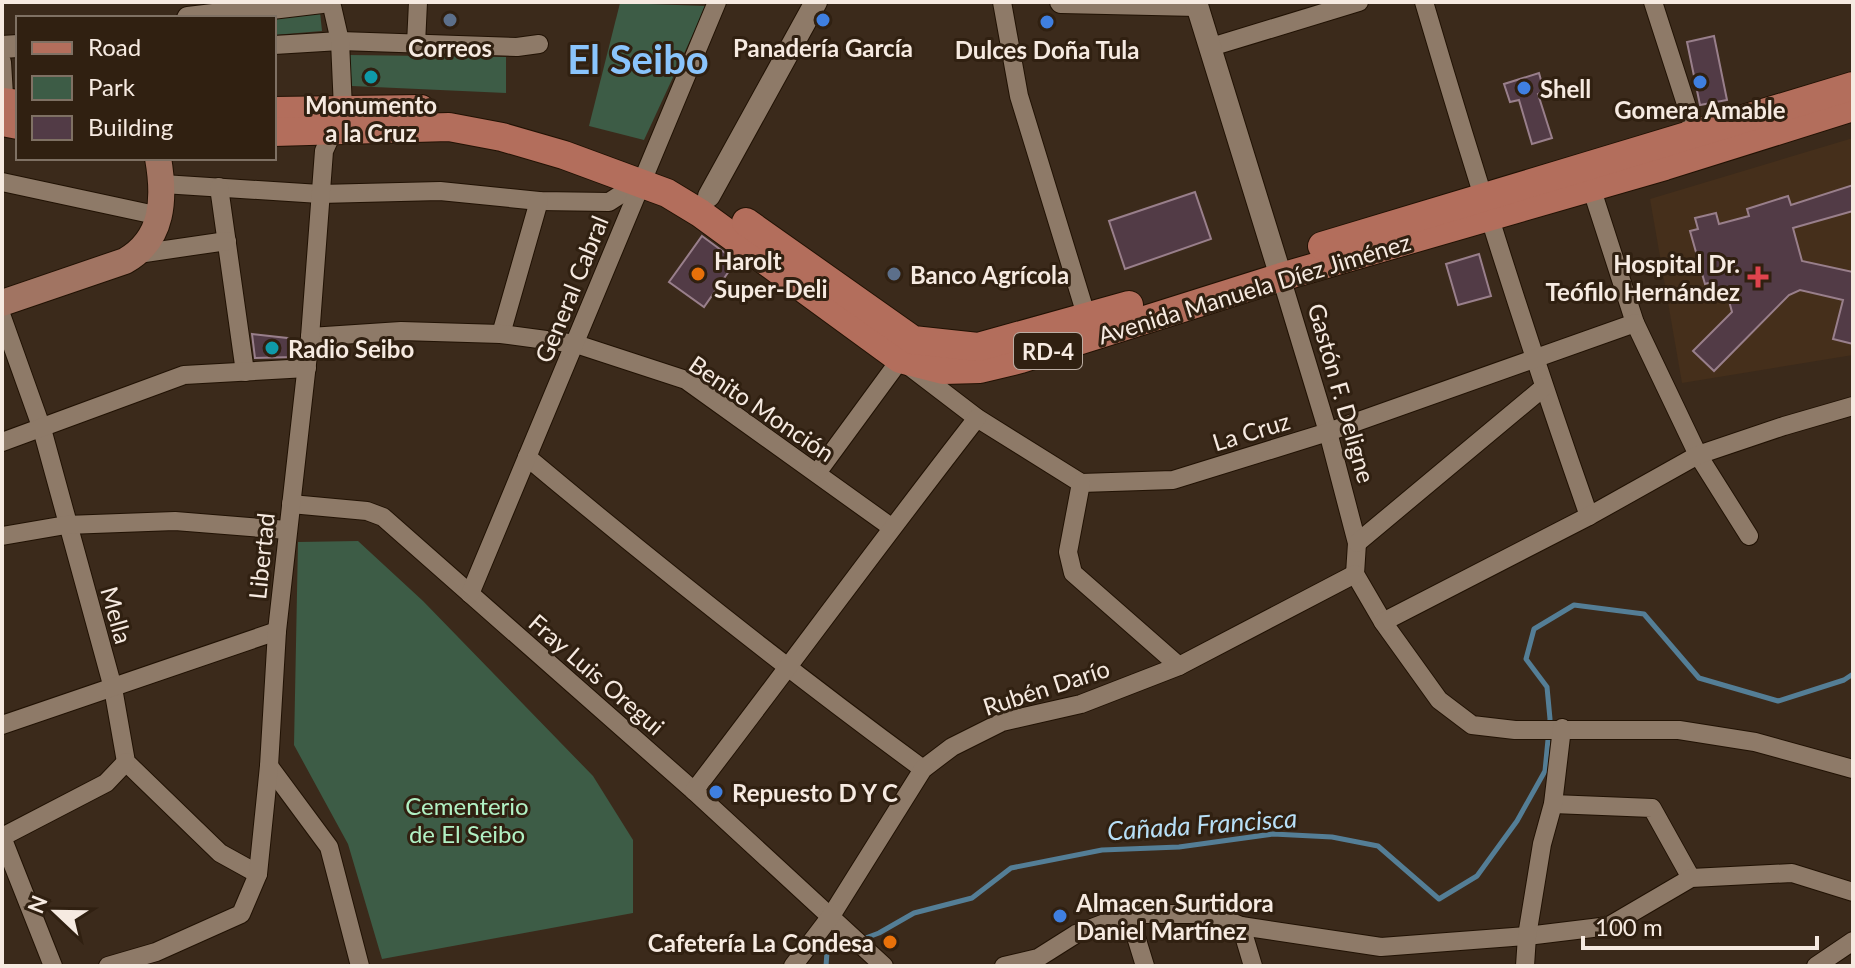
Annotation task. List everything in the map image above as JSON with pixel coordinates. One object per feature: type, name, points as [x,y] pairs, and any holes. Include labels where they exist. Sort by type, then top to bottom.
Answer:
[{"type":"main road","name":"Avenida Manuela Díez Jiménez","points":[[276,132],[337,120],[452,109],[508,120],[644,174],[709,196],[906,350],[942,346],[978,347],[1278,269],[1486,208],[1591,187],[1799,113],[1853,86]]},
{"type":"main road","name":"Avenida Manuela Díez Jiménez","points":[[1486,208],[1583,166],[1696,135],[1799,113],[1853,107]]},
{"type":"main road","name":"Avenida Manuela Díez Jiménez","points":[[276,111],[337,120]]},
{"type":"main road","points":[[2,303],[138,254],[148,244],[160,216],[161,171]]},
{"type":"main road","name":"Avenida Manuela Díez Jiménez","points":[[644,174],[667,193],[906,350],[943,370],[980,369],[1021,359],[1278,269]]},
{"type":"street","points":[[205,16],[322,2]]},
{"type":"street","name":"Libertad","points":[[108,966],[156,952],[241,914],[258,874],[269,766],[277,631],[307,368],[324,151],[337,120],[340,41],[331,2]]},
{"type":"street","points":[[416,44],[418,2]]},
{"type":"street","name":"General Cabral","points":[[470,594],[717,2]]},
{"type":"street","points":[[709,196],[816,2]]},
{"type":"street","points":[[1002,2],[1019,96],[1087,318]]},
{"type":"street","points":[[1061,2],[1196,4]]},
{"type":"street","points":[[1211,47],[1359,2]]},
{"type":"street","points":[[1424,2],[1534,359],[1589,516]]},
{"type":"street","points":[[1653,2],[1696,135]]},
{"type":"street","name":"Gastón F. Deligne","points":[[1196,4],[1328,432],[1357,543],[1355,574]]},
{"type":"street","points":[[276,45],[340,41],[517,47],[539,44]]},
{"type":"street","points":[[2,62],[8,113]]},
{"type":"street","points":[[161,171],[219,187],[320,194],[440,191],[539,201],[609,202],[644,174]]},
{"type":"street","points":[[2,182],[160,216]]},
{"type":"street","points":[[219,187],[245,372]]},
{"type":"street","points":[[1591,187],[1635,323],[1698,455],[1749,536]]},
{"type":"street","points":[[501,334],[539,201]]},
{"type":"street","points":[[138,254],[227,241]]},
{"type":"street","name":"Mella","points":[[2,317],[42,429],[113,688],[126,762]]},
{"type":"street","name":"La Cruz","points":[[1081,483],[1173,480],[1328,432],[1635,323]]},
{"type":"street","name":"Benito Monción","points":[[310,337],[401,331],[501,334],[576,344],[686,380],[891,527]]},
{"type":"street","points":[[817,473],[906,350],[977,418],[1081,483],[1068,552],[1073,573],[1179,666]]},
{"type":"street","points":[[2,442],[184,375],[307,368]]},
{"type":"street","points":[[1357,543],[1544,387]]},
{"type":"street","points":[[1383,622],[1589,516],[1698,455],[1853,406]]},
{"type":"street","points":[[694,791],[789,668],[891,527],[977,418]]},
{"type":"street","points":[[527,457],[653,562],[923,769]]},
{"type":"street","name":"Fray Luis Oregui","points":[[291,504],[367,511],[383,517],[694,791],[884,966]]},
{"type":"street","points":[[2,536],[66,525],[175,521],[287,530]]},
{"type":"street","points":[[1355,574],[1383,622],[1439,700],[1472,725],[1515,730],[1679,730],[1755,742],[1853,769]]},
{"type":"street","name":"Rubén Darío","points":[[793,966],[831,916],[923,769],[952,747],[1002,722],[1081,704],[1179,666],[1355,574]]},
{"type":"street","points":[[2,725],[277,631]]},
{"type":"street","points":[[1525,966],[1542,844],[1553,804],[1562,728]]},
{"type":"street","points":[[53,966],[2,837],[106,783],[126,762],[220,853],[258,874]]},
{"type":"street","points":[[269,766],[329,847],[360,966]]},
{"type":"street","points":[[1553,804],[1652,808],[1691,878]]},
{"type":"street","points":[[1007,966],[1038,958],[1076,934],[1129,914],[1212,914],[1241,926],[1381,947],[1527,936],[1609,926],[1691,878],[1792,873],[1853,892]]},
{"type":"street","points":[[1129,914],[1145,966]]},
{"type":"street","points":[[1241,926],[1253,966]]},
{"type":"street","points":[[1827,963],[1853,941]]},
{"type":"street","points":[[1381,947],[1385,966]]},
{"type":"shaded area","name":"Hospital Dr. Teófilo Hernández","points":[[1853,138],[1853,355],[1682,383],[1650,199]]},
{"type":"green space","points":[[620,3],[706,6],[644,140],[589,126]]},
{"type":"green space","points":[[320,12],[322,31],[276,35],[276,18]]},
{"type":"green space","points":[[349,55],[506,57],[506,93],[352,86]]},
{"type":"green space","name":"Cementerio de El Seibo","points":[[358,541],[423,601],[593,776],[633,840],[633,913],[382,959],[348,844],[294,745],[298,542]]},
{"type":"building","points":[[1714,36],[1727,100],[1700,105],[1687,42]]},
{"type":"building","points":[[1539,73],[1544,91],[1538,94],[1552,138],[1532,144],[1519,100],[1510,102],[1504,84]]},
{"type":"building","points":[[1853,185],[1853,211],[1793,228],[1802,261],[1853,272],[1853,344],[1833,339],[1843,300],[1800,290],[1789,295],[1714,371],[1693,351],[1732,312],[1726,290],[1715,293],[1712,282],[1705,284],[1690,231],[1698,229],[1695,218],[1716,213],[1719,224],[1749,216],[1747,209],[1788,196],[1791,205]]},
{"type":"building","points":[[1195,192],[1211,239],[1125,269],[1109,221]]},
{"type":"building","points":[[702,236],[736,261],[704,307],[669,282]]},
{"type":"building","points":[[1479,254],[1491,296],[1458,305],[1446,264]]},
{"type":"building","name":"Radio Seibo","points":[[252,334],[296,339],[294,357],[255,358]]},
{"type":"waterway","name":"Cañada Francisca","points":[[863,939],[914,913],[972,898],[1011,868],[1102,850],[1179,847],[1273,834],[1332,837],[1378,846],[1439,899],[1477,876],[1517,821],[1545,771],[1550,719],[1547,687],[1526,659],[1534,629],[1574,605],[1644,614],[1699,678],[1778,701],[1844,680],[1853,674]]},
{"type":"waterway","name":"Cañada Francisca","points":[[826,966],[827,952],[854,942]]},
{"type":"place","name":"Correos","points":[[450,20]]},
{"type":"place","name":"Panadería García","points":[[823,20]]},
{"type":"place","name":"Dulces Doña Tula","points":[[1047,22]]},
{"type":"place","name":"Monumento a la Cruz","points":[[371,77]]},
{"type":"place","name":"Gomera Amable","points":[[1700,82]]},
{"type":"place","name":"Shell","points":[[1524,88]]},
{"type":"place","name":"Harolt Super-Deli","points":[[698,274]]},
{"type":"place","name":"Banco Agrícola","points":[[894,274]]},
{"type":"place","name":"Hospital Dr. Teófilo Hernández","points":[[1758,277]]},
{"type":"place","name":"Radio Seibo","points":[[272,348]]},
{"type":"place","name":"Repuesto D Y C","points":[[716,792]]},
{"type":"place","name":"Almacen Surtidora Daniel Martínez","points":[[1060,916]]},
{"type":"place","name":"Cafetería La Condesa","points":[[890,942]]},
{"type":"district","name":"El Seibo","points":[[638,59]]}]
